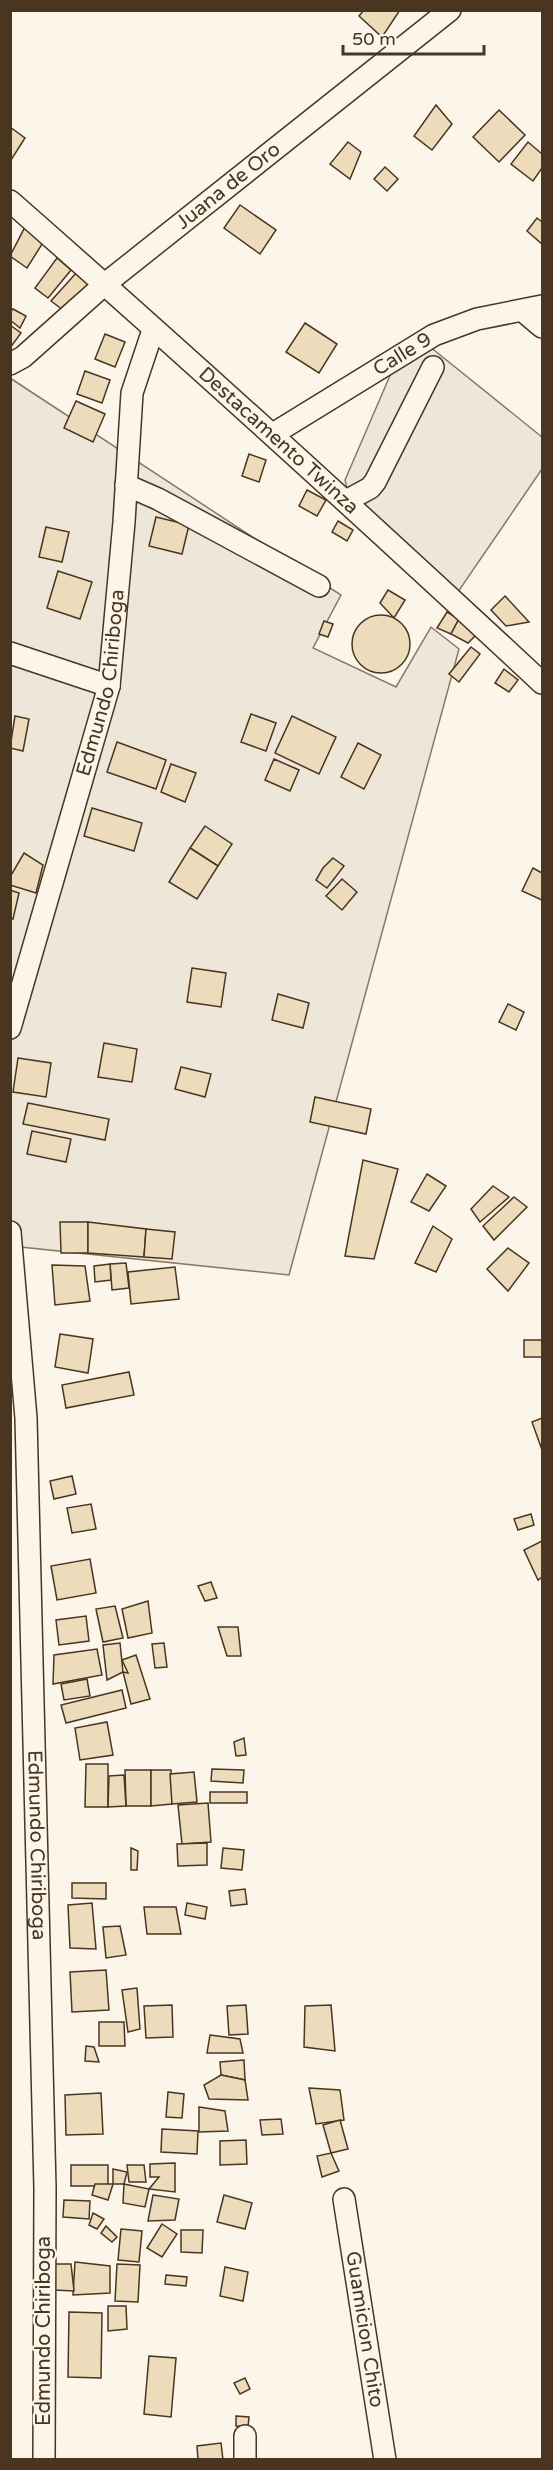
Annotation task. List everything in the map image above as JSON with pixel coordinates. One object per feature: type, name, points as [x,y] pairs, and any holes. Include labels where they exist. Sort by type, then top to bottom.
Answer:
[{"type":"street","name":"Juana de Oro","points":[[10,364],[23,357],[105,284],[450,10]]},
{"type":"street","name":"Destacamento Twinza","points":[[10,201],[273,434],[543,683]]},
{"type":"street","points":[[533,309],[543,327]]},
{"type":"street","name":"Calle 9","points":[[273,434],[434,335],[477,319],[533,309]]},
{"type":"street","name":"Edmundo Chiriboga","points":[[10,1028],[108,686],[132,393],[153,330]]},
{"type":"street","points":[[346,501],[370,488],[375,482],[433,367]]},
{"type":"street","points":[[126,485],[158,499],[320,586]]},
{"type":"street","points":[[10,653],[108,686]]},
{"type":"street","name":"Edmundo Chiriboga","points":[[10,1232],[26,1418],[45,2188],[44,2460]]},
{"type":"street","name":"Guamicion Chito","points":[[344,2199],[385,2460]]},
{"type":"street","points":[[245,2436],[245,2460]]},
{"type":"shaded area","points":[[429,346],[542,437],[542,469],[458,592],[349,497],[345,480],[395,364]]},
{"type":"shaded area","points":[[10,378],[341,595],[313,648],[396,687],[431,627],[459,649],[289,1275],[11,1246]]},
{"type":"building","points":[[364,10],[400,10],[382,37],[359,16]]},
{"type":"building","points":[[436,105],[452,124],[432,150],[414,136]]},
{"type":"building","points":[[499,110],[525,135],[499,162],[473,137]]},
{"type":"building","points":[[10,127],[25,138],[11,160],[10,159]]},
{"type":"building","points":[[348,142],[361,152],[350,179],[330,164]]},
{"type":"building","points":[[528,142],[542,154],[542,168],[533,181],[511,164]]},
{"type":"building","points":[[385,167],[398,179],[387,191],[374,179]]},
{"type":"building","points":[[240,205],[276,230],[260,254],[224,228]]},
{"type":"building","points":[[537,218],[542,222],[542,244],[527,231]]},
{"type":"building","points":[[25,227],[44,241],[27,268],[10,256]]},
{"type":"building","points":[[57,258],[71,270],[48,298],[35,288]]},
{"type":"building","points":[[77,272],[91,287],[67,313],[51,301]]},
{"type":"building","points":[[13,309],[26,316],[20,328],[10,320],[10,312]]},
{"type":"building","points":[[305,323],[337,344],[319,373],[286,352]]},
{"type":"building","points":[[10,325],[21,333],[10,348]]},
{"type":"building","points":[[105,334],[125,342],[115,367],[95,359]]},
{"type":"building","points":[[85,371],[110,380],[102,403],[77,394]]},
{"type":"building","points":[[76,401],[105,414],[93,442],[64,428]]},
{"type":"building","points":[[249,454],[266,460],[259,482],[242,476]]},
{"type":"building","points":[[307,490],[326,500],[317,516],[299,506]]},
{"type":"building","points":[[156,517],[189,525],[182,554],[149,546]]},
{"type":"building","points":[[338,521],[353,530],[347,541],[332,532]]},
{"type":"building","points":[[46,527],[69,532],[62,562],[39,557]]},
{"type":"building","points":[[58,571],[92,582],[80,619],[47,608]]},
{"type":"building","points":[[388,590],[405,600],[394,618],[380,603]]},
{"type":"building","points":[[505,596],[529,622],[506,626],[491,610]]},
{"type":"building","points":[[447,612],[459,619],[451,634],[437,628]]},
{"type":"building","points":[[381,615],[397,620],[405,628],[410,644],[405,660],[397,668],[381,673],[365,668],[357,660],[352,644],[357,628],[365,620]]},
{"type":"building","points":[[459,619],[476,635],[468,643],[451,634]]},
{"type":"building","points":[[324,621],[333,624],[328,637],[319,634]]},
{"type":"building","points":[[471,647],[480,654],[459,682],[449,674]]},
{"type":"building","points":[[504,669],[518,680],[509,692],[495,683]]},
{"type":"building","points":[[251,714],[276,723],[266,751],[241,742]]},
{"type":"building","points":[[15,716],[29,719],[23,751],[10,748]]},
{"type":"building","points":[[292,716],[336,737],[319,774],[275,753]]},
{"type":"building","points":[[117,742],[166,760],[156,789],[107,772]]},
{"type":"building","points":[[358,743],[381,755],[364,789],[341,777]]},
{"type":"building","points":[[274,759],[299,770],[290,791],[265,780]]},
{"type":"building","points":[[171,764],[196,773],[185,802],[161,792]]},
{"type":"building","points":[[92,808],[142,823],[134,851],[84,836]]},
{"type":"building","points":[[205,826],[232,844],[218,866],[190,848]]},
{"type":"building","points":[[190,848],[218,866],[197,899],[169,882]]},
{"type":"building","points":[[24,853],[43,865],[36,893],[10,885],[10,877]]},
{"type":"building","points":[[333,858],[344,866],[327,888],[316,880]]},
{"type":"building","points":[[533,868],[542,873],[542,900],[522,891]]},
{"type":"building","points":[[342,879],[357,892],[342,910],[326,896]]},
{"type":"building","points":[[10,890],[19,893],[13,919],[10,918]]},
{"type":"building","points":[[192,968],[226,973],[221,1007],[187,1002]]},
{"type":"building","points":[[278,994],[309,1003],[303,1028],[272,1020]]},
{"type":"building","points":[[508,1004],[524,1012],[516,1030],[499,1022]]},
{"type":"building","points":[[104,1043],[137,1049],[132,1082],[98,1077]]},
{"type":"building","points":[[18,1058],[51,1063],[46,1097],[13,1092]]},
{"type":"building","points":[[181,1067],[211,1074],[205,1097],[175,1089]]},
{"type":"building","points":[[315,1097],[371,1109],[366,1134],[310,1122]]},
{"type":"building","points":[[28,1103],[109,1119],[105,1140],[23,1124]]},
{"type":"building","points":[[32,1131],[71,1139],[66,1162],[27,1154]]},
{"type":"building","points":[[363,1160],[398,1169],[374,1259],[345,1256]]},
{"type":"building","points":[[427,1174],[446,1186],[429,1211],[411,1202]]},
{"type":"building","points":[[493,1186],[509,1197],[480,1222],[471,1209]]},
{"type":"building","points":[[514,1197],[527,1207],[494,1240],[483,1226]]},
{"type":"building","points":[[60,1222],[88,1222],[88,1253],[61,1253]]},
{"type":"building","points":[[88,1222],[146,1229],[144,1257],[88,1253]]},
{"type":"building","points":[[433,1226],[452,1239],[436,1272],[415,1263]]},
{"type":"building","points":[[146,1229],[175,1232],[172,1259],[144,1257]]},
{"type":"building","points":[[508,1248],[529,1263],[508,1291],[487,1269]]},
{"type":"building","points":[[126,1263],[129,1288],[112,1290],[110,1264]]},
{"type":"building","points":[[110,1264],[111,1280],[95,1282],[94,1266]]},
{"type":"building","points":[[52,1265],[85,1266],[90,1301],[55,1305]]},
{"type":"building","points":[[175,1267],[179,1299],[131,1304],[128,1272]]},
{"type":"building","points":[[60,1334],[93,1339],[88,1373],[55,1367]]},
{"type":"building","points":[[524,1340],[542,1340],[542,1357],[524,1357]]},
{"type":"building","points":[[129,1372],[134,1395],[66,1408],[62,1385]]},
{"type":"building","points":[[542,1418],[542,1450],[532,1422]]},
{"type":"building","points":[[72,1476],[76,1494],[54,1499],[50,1481]]},
{"type":"building","points":[[91,1504],[96,1529],[72,1533],[67,1508]]},
{"type":"building","points":[[531,1514],[534,1525],[518,1530],[514,1519]]},
{"type":"building","points":[[542,1541],[542,1577],[538,1580],[524,1550]]},
{"type":"building","points":[[90,1559],[96,1593],[57,1600],[51,1566]]},
{"type":"building","points":[[211,1582],[217,1598],[205,1601],[198,1586]]},
{"type":"building","points":[[148,1601],[152,1633],[128,1638],[122,1609]]},
{"type":"building","points":[[115,1606],[123,1638],[103,1642],[96,1609]]},
{"type":"building","points":[[86,1616],[89,1641],[59,1645],[56,1620]]},
{"type":"building","points":[[218,1627],[238,1627],[241,1656],[227,1656]]},
{"type":"building","points":[[120,1643],[123,1672],[107,1680],[103,1645]]},
{"type":"building","points":[[164,1643],[167,1667],[155,1668],[152,1644]]},
{"type":"building","points":[[97,1649],[102,1675],[53,1684],[54,1655]]},
{"type":"building","points":[[136,1655],[150,1699],[131,1704],[123,1672],[128,1673],[122,1660]]},
{"type":"building","points":[[87,1679],[90,1696],[64,1700],[61,1684]]},
{"type":"building","points":[[122,1690],[126,1708],[66,1723],[61,1705]]},
{"type":"building","points":[[107,1722],[113,1755],[80,1760],[75,1728]]},
{"type":"building","points":[[244,1738],[246,1755],[236,1756],[234,1742]]},
{"type":"building","points":[[86,1764],[108,1764],[108,1807],[85,1807]]},
{"type":"building","points":[[212,1769],[244,1770],[243,1783],[211,1781]]},
{"type":"building","points":[[125,1770],[151,1770],[151,1806],[126,1806]]},
{"type":"building","points":[[151,1770],[171,1770],[172,1804],[151,1806]]},
{"type":"building","points":[[194,1772],[197,1802],[172,1804],[170,1774]]},
{"type":"building","points":[[124,1775],[126,1806],[108,1807],[109,1776]]},
{"type":"building","points":[[210,1792],[247,1792],[247,1803],[210,1803]]},
{"type":"building","points":[[208,1803],[211,1842],[182,1844],[178,1805]]},
{"type":"building","points":[[207,1843],[207,1865],[178,1866],[177,1844]]},
{"type":"building","points":[[131,1848],[138,1851],[137,1870],[131,1870]]},
{"type":"building","points":[[223,1848],[244,1850],[242,1870],[221,1868]]},
{"type":"building","points":[[72,1883],[106,1883],[106,1899],[72,1898]]},
{"type":"building","points":[[245,1889],[247,1904],[231,1906],[229,1891]]},
{"type":"building","points":[[92,1903],[96,1949],[70,1948],[68,1905]]},
{"type":"building","points":[[187,1903],[207,1907],[205,1919],[185,1915]]},
{"type":"building","points":[[144,1907],[176,1907],[181,1934],[147,1934]]},
{"type":"building","points":[[120,1926],[126,1955],[106,1958],[103,1927]]},
{"type":"building","points":[[106,1970],[109,2010],[72,2012],[70,1972]]},
{"type":"building","points":[[137,1988],[140,2029],[128,2032],[122,1990]]},
{"type":"building","points":[[172,2005],[173,2037],[146,2038],[144,2006]]},
{"type":"building","points":[[246,2005],[248,2034],[229,2035],[227,2006]]},
{"type":"building","points":[[331,2005],[335,2051],[304,2047],[305,2006]]},
{"type":"building","points":[[99,2022],[124,2022],[125,2046],[99,2046]]},
{"type":"building","points":[[210,2035],[240,2039],[243,2053],[207,2053]]},
{"type":"building","points":[[86,2046],[94,2047],[99,2062],[85,2061]]},
{"type":"building","points":[[244,2060],[245,2080],[221,2075],[220,2062]]},
{"type":"building","points":[[221,2075],[245,2080],[248,2100],[209,2099],[204,2085]]},
{"type":"building","points":[[309,2088],[340,2090],[344,2120],[316,2124]]},
{"type":"building","points":[[168,2092],[184,2094],[182,2118],[166,2117]]},
{"type":"building","points":[[101,2093],[103,2134],[66,2135],[65,2095]]},
{"type":"building","points":[[199,2107],[225,2111],[228,2131],[199,2132]]},
{"type":"building","points":[[281,2119],[283,2134],[262,2135],[260,2120]]},
{"type":"building","points":[[340,2120],[348,2149],[331,2153],[323,2125]]},
{"type":"building","points":[[162,2129],[198,2131],[197,2154],[161,2152]]},
{"type":"building","points":[[246,2140],[247,2164],[220,2165],[220,2141]]},
{"type":"building","points":[[331,2153],[339,2171],[322,2177],[317,2156]]},
{"type":"building","points":[[175,2163],[175,2192],[149,2189],[159,2177],[150,2177],[150,2164]]},
{"type":"building","points":[[71,2165],[108,2165],[108,2186],[71,2186]]},
{"type":"building","points":[[127,2165],[144,2165],[146,2182],[129,2182]]},
{"type":"building","points":[[113,2169],[127,2172],[124,2184],[113,2184]]},
{"type":"building","points":[[95,2184],[113,2184],[108,2200],[92,2195]]},
{"type":"building","points":[[124,2184],[149,2189],[145,2207],[123,2203]]},
{"type":"building","points":[[153,2195],[179,2199],[175,2220],[148,2221]]},
{"type":"building","points":[[224,2195],[252,2203],[245,2229],[217,2222]]},
{"type":"building","points":[[64,2200],[90,2201],[89,2219],[63,2217]]},
{"type":"building","points":[[93,2213],[104,2219],[97,2229],[89,2225]]},
{"type":"building","points":[[162,2224],[177,2234],[162,2257],[147,2248]]},
{"type":"building","points":[[106,2226],[117,2237],[112,2242],[101,2233]]},
{"type":"building","points":[[121,2229],[142,2231],[139,2262],[118,2260]]},
{"type":"building","points":[[181,2230],[203,2230],[202,2253],[181,2252]]},
{"type":"building","points":[[75,2262],[110,2266],[110,2293],[73,2295]]},
{"type":"building","points":[[54,2264],[71,2264],[74,2291],[55,2290]]},
{"type":"building","points":[[117,2264],[140,2265],[138,2302],[115,2301]]},
{"type":"building","points":[[225,2267],[248,2272],[243,2301],[220,2296]]},
{"type":"building","points":[[166,2275],[187,2277],[186,2286],[165,2284]]},
{"type":"building","points":[[108,2306],[126,2306],[127,2329],[108,2331]]},
{"type":"building","points":[[69,2312],[102,2313],[101,2378],[68,2377]]},
{"type":"building","points":[[149,2356],[176,2358],[171,2417],[144,2414]]},
{"type":"building","points":[[245,2378],[250,2389],[240,2394],[234,2383]]},
{"type":"building","points":[[236,2416],[249,2417],[248,2427],[236,2426]]},
{"type":"building","points":[[221,2443],[223,2460],[198,2460],[197,2446]]}]
